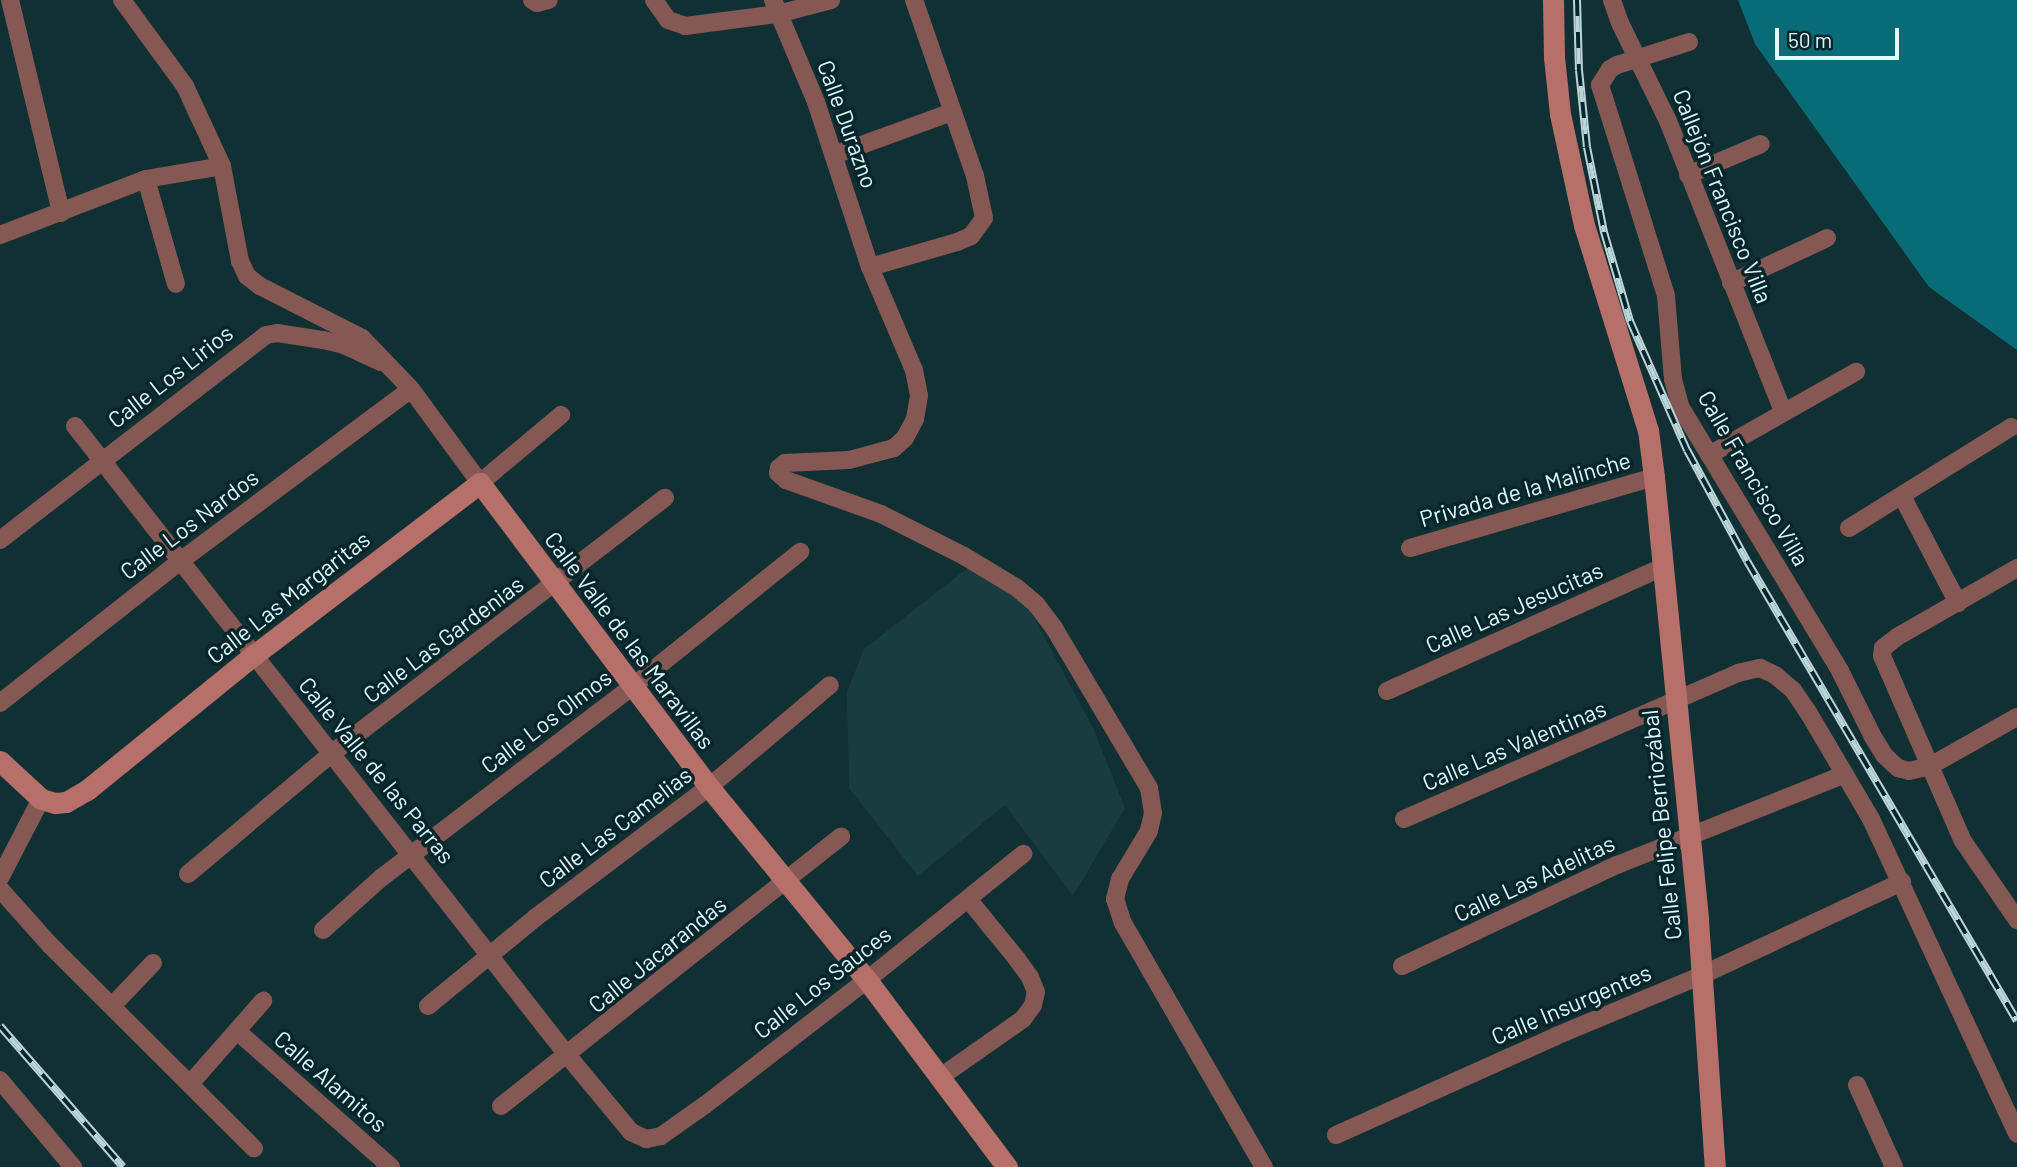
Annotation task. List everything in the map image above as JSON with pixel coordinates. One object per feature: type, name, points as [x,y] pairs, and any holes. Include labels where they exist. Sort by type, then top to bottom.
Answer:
[{"type":"street","points":[[10,0],[61,213]]},
{"type":"street","name":"Calle Valle de las Maravillas","points":[[122,0],[185,86],[222,166],[240,261],[247,276],[260,286],[355,333],[393,368],[411,389],[632,687],[709,787],[867,980],[1007,1167]]},
{"type":"street","points":[[654,0],[668,20],[678,26],[775,7],[831,0]]},
{"type":"street","points":[[870,267],[934,250],[971,236],[984,218],[983,202],[914,0]]},
{"type":"street","points":[[1553,0],[1554,57],[1560,114],[1584,225],[1648,430],[1654,477]]},
{"type":"street","name":"Callejón Francisco Villa","points":[[1612,0],[1661,104],[1783,412]]},
{"type":"street","name":"Calle Durazno","points":[[775,7],[816,102],[870,267],[914,370],[919,396],[915,419],[905,438],[894,448],[849,460],[785,463],[778,472],[786,480],[881,514],[964,556],[1017,588],[1036,604],[1055,628],[1149,788],[1153,813],[1149,831],[1120,879],[1115,899],[1123,923],[1264,1167]]},
{"type":"street","points":[[1638,60],[1689,42]]},
{"type":"street","name":"Calle Francisco Villa","points":[[1638,60],[1610,69],[1600,85],[1666,296],[1676,396],[1840,671],[1873,737],[1898,768],[1909,771],[1930,766]]},
{"type":"street","points":[[834,155],[952,112]]},
{"type":"street","points":[[1688,175],[1761,144]]},
{"type":"street","points":[[0,235],[146,180],[222,166]]},
{"type":"street","points":[[146,180],[176,284]]},
{"type":"street","points":[[1731,283],[1827,238]]},
{"type":"street","name":"Calle Los Lirios","points":[[0,540],[266,335],[277,333],[344,345],[393,368]]},
{"type":"street","points":[[1709,455],[1856,372]]},
{"type":"street","name":"Calle Los Nardos","points":[[0,703],[179,562],[411,389]]},
{"type":"street","name":"Calle Las Margaritas","points":[[41,799],[55,803],[66,802],[87,790],[254,655],[480,483],[561,415]]},
{"type":"street","name":"Calle Valle de las Parras","points":[[75,426],[568,1056],[625,1125],[646,1139]]},
{"type":"street","points":[[1849,528],[2011,427]]},
{"type":"street","name":"Privada de la Malinche","points":[[1410,548],[1654,477]]},
{"type":"street","name":"Calle Felipe Berriozábal","points":[[1654,477],[1690,837],[1715,1167]]},
{"type":"street","points":[[1902,496],[1958,603]]},
{"type":"street","name":"Calle Las Gardenias","points":[[188,874],[331,754],[555,586],[665,498]]},
{"type":"street","name":"Calle Los Olmos","points":[[323,930],[412,854],[632,687],[800,552]]},
{"type":"street","name":"Calle Las Jesucitas","points":[[1387,691],[1661,568]]},
{"type":"street","points":[[2014,909],[1963,841],[1886,668],[1883,648],[1897,636],[2017,568]]},
{"type":"street","name":"Calle Las Valentinas","points":[[1404,819],[1738,673],[1760,668],[1775,675],[1793,690],[1843,775]]},
{"type":"street","name":"Calle Las Camelias","points":[[428,1006],[608,861],[709,787],[830,685]]},
{"type":"street","points":[[1930,766],[2017,718]]},
{"type":"street","points":[[0,761],[41,799],[0,878]]},
{"type":"street","points":[[1843,775],[1871,819],[1902,882],[2017,1134]]},
{"type":"street","name":"Calle Las Adelitas","points":[[1402,966],[1618,865],[1843,775]]},
{"type":"street","name":"Calle Jacarandas","points":[[502,1106],[841,837]]},
{"type":"street","name":"Calle Los Sauces","points":[[646,1139],[661,1136],[675,1127],[867,980],[1023,853]]},
{"type":"street","name":"Calle Insurgentes","points":[[1336,1135],[1519,1052],[1700,976],[1902,882]]},
{"type":"street","points":[[0,889],[50,946],[113,1005],[254,1148]]},
{"type":"street","points":[[939,1078],[1023,1019],[1033,1005],[1035,992],[1030,977],[968,898]]},
{"type":"street","points":[[113,1005],[153,963]]},
{"type":"street","points":[[190,1084],[263,1001]]},
{"type":"street","name":"Calle Alamitos","points":[[238,1032],[391,1167]]},
{"type":"street","points":[[0,1080],[73,1167]]},
{"type":"street","points":[[1857,1085],[1894,1167]]},
{"type":"shaded area","points":[[1738,0],[2017,0],[2017,350],[1929,287],[1755,44]]},
{"type":"shaded area","points":[[969,567],[1022,595],[1093,728],[1125,808],[1073,896],[1005,805],[918,876],[849,788],[847,692],[864,649]]},
{"type":"railway","points":[[1577,0],[1579,70],[1587,147],[1604,232],[1630,321],[1687,450],[1747,561],[2017,1021]]},
{"type":"railway","points":[[0,1026],[123,1167]]}]
